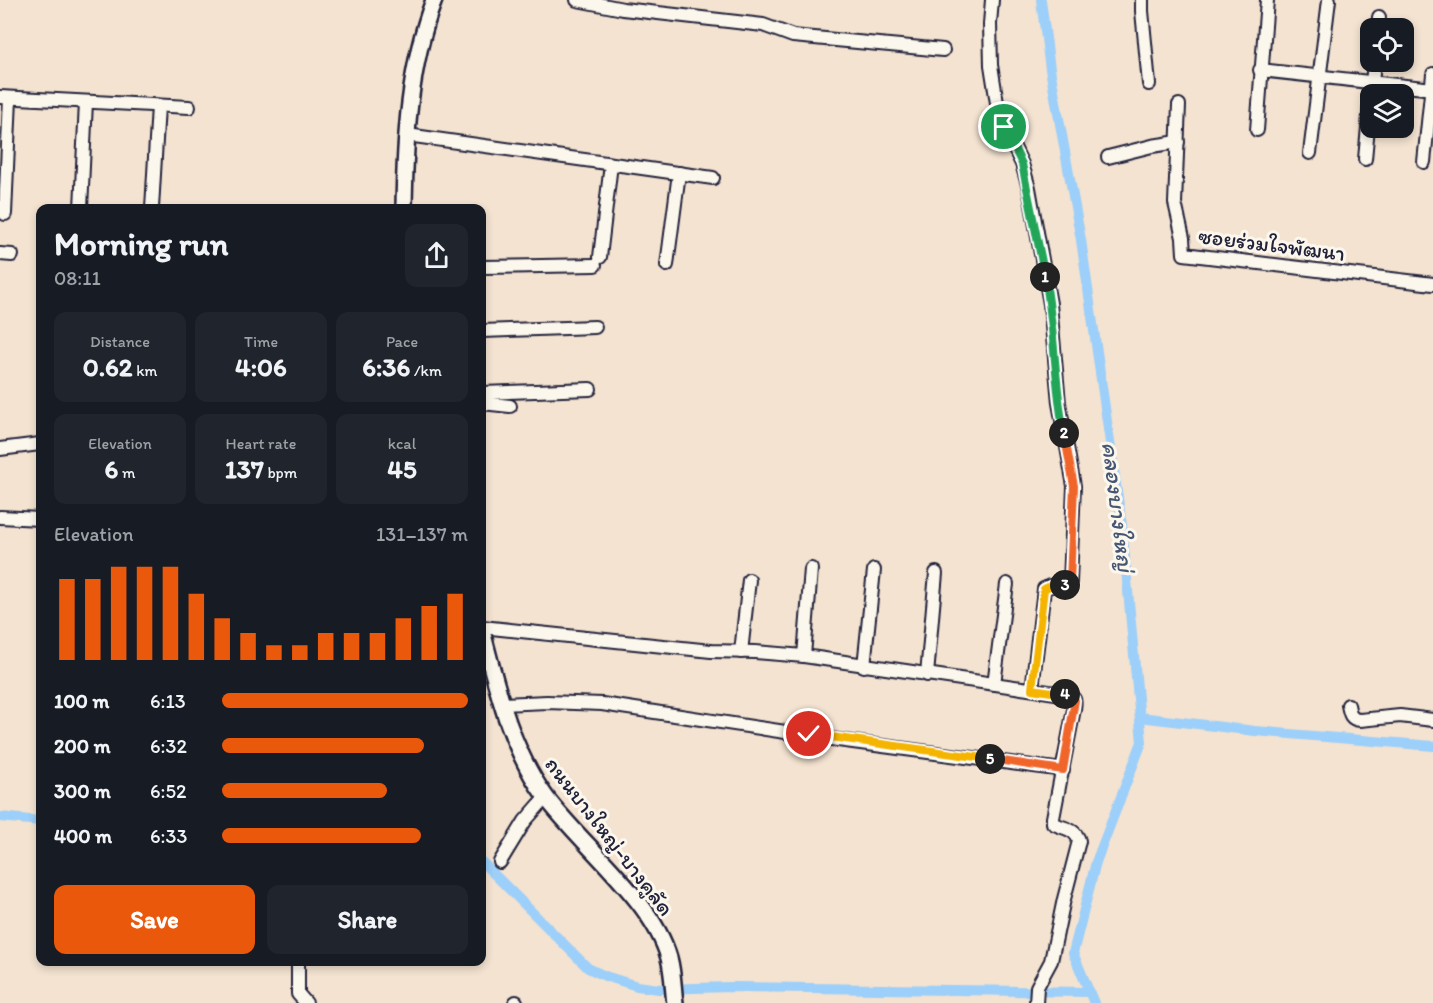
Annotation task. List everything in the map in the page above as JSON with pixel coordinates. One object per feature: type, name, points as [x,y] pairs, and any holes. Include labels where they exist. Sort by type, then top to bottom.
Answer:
[{"type":"street","points":[[404,204],[407,135],[415,64],[434,0]]},
{"type":"street","points":[[577,0],[622,9],[763,25],[793,36],[943,50]]},
{"type":"street","points":[[992,0],[991,64],[997,103],[1004,127],[1022,164],[1029,188],[1050,304],[1059,403],[1074,486],[1070,582],[1068,585],[1050,586],[1044,589],[1032,689]]},
{"type":"street","points":[[1142,0],[1149,84]]},
{"type":"street","points":[[1257,130],[1267,0]]},
{"type":"street","points":[[1310,153],[1329,0]]},
{"type":"street","points":[[1260,70],[1432,89]]},
{"type":"street","points":[[1365,159],[1373,72]]},
{"type":"street","points":[[1424,162],[1433,74]]},
{"type":"street","points":[[5,214],[5,98],[189,107]]},
{"type":"street","points":[[81,204],[86,102]]},
{"type":"street","name":"ซอยร่วมใจพัฒนา","points":[[1179,105],[1176,203],[1184,254],[1433,284]]},
{"type":"street","points":[[152,204],[158,106]]},
{"type":"street","points":[[407,135],[713,178]]},
{"type":"street","points":[[1108,157],[1178,142]]},
{"type":"street","points":[[486,267],[597,261],[611,164]]},
{"type":"street","points":[[667,265],[679,173]]},
{"type":"street","points":[[486,331],[595,327]]},
{"type":"street","points":[[486,393],[590,389]]},
{"type":"street","points":[[486,403],[510,405]]},
{"type":"street","points":[[0,449],[36,444]]},
{"type":"street","points":[[0,517],[36,519]]},
{"type":"street","points":[[804,656],[811,569]]},
{"type":"street","points":[[864,666],[874,570]]},
{"type":"street","points":[[927,675],[936,573]]},
{"type":"street","points":[[741,652],[749,580]]},
{"type":"street","points":[[994,684],[1007,584]]},
{"type":"street","points":[[486,629],[711,651],[804,656],[1069,694],[1075,700],[1053,823],[1072,830],[1078,835],[1079,841],[1051,961],[1037,987],[1036,1003]]},
{"type":"street","name":"ถนนบางใหญ่-บางคูลัด","points":[[487,674],[502,704],[516,745],[546,797],[631,894],[666,948],[672,972],[675,1003]]},
{"type":"street","points":[[502,704],[547,702],[602,704],[838,740],[1063,770]]},
{"type":"street","points":[[1348,705],[1350,716],[1353,719],[1408,716],[1433,720]]},
{"type":"street","points":[[500,862],[525,821],[546,797]]},
{"type":"street","points":[[298,966],[298,994],[306,1003]]},
{"type":"waterway","name":"คลองบางใหญ่","points":[[1041,0],[1050,69],[1081,240],[1122,526],[1142,742],[1096,862],[1073,953],[1094,1003]]},
{"type":"waterway","points":[[1140,717],[1255,731],[1433,746]]},
{"type":"waterway","points":[[0,817],[36,821]]},
{"type":"waterway","points":[[486,866],[588,968],[637,986],[659,989],[731,987],[1089,992]]},
{"type":"route","points":[[809,734],[838,740],[1063,770],[1075,700],[1069,694],[1032,689],[1042,594],[1047,586],[1068,585],[1072,575],[1074,486],[1059,403],[1050,304],[1029,188],[1022,164],[1004,127]]}]
